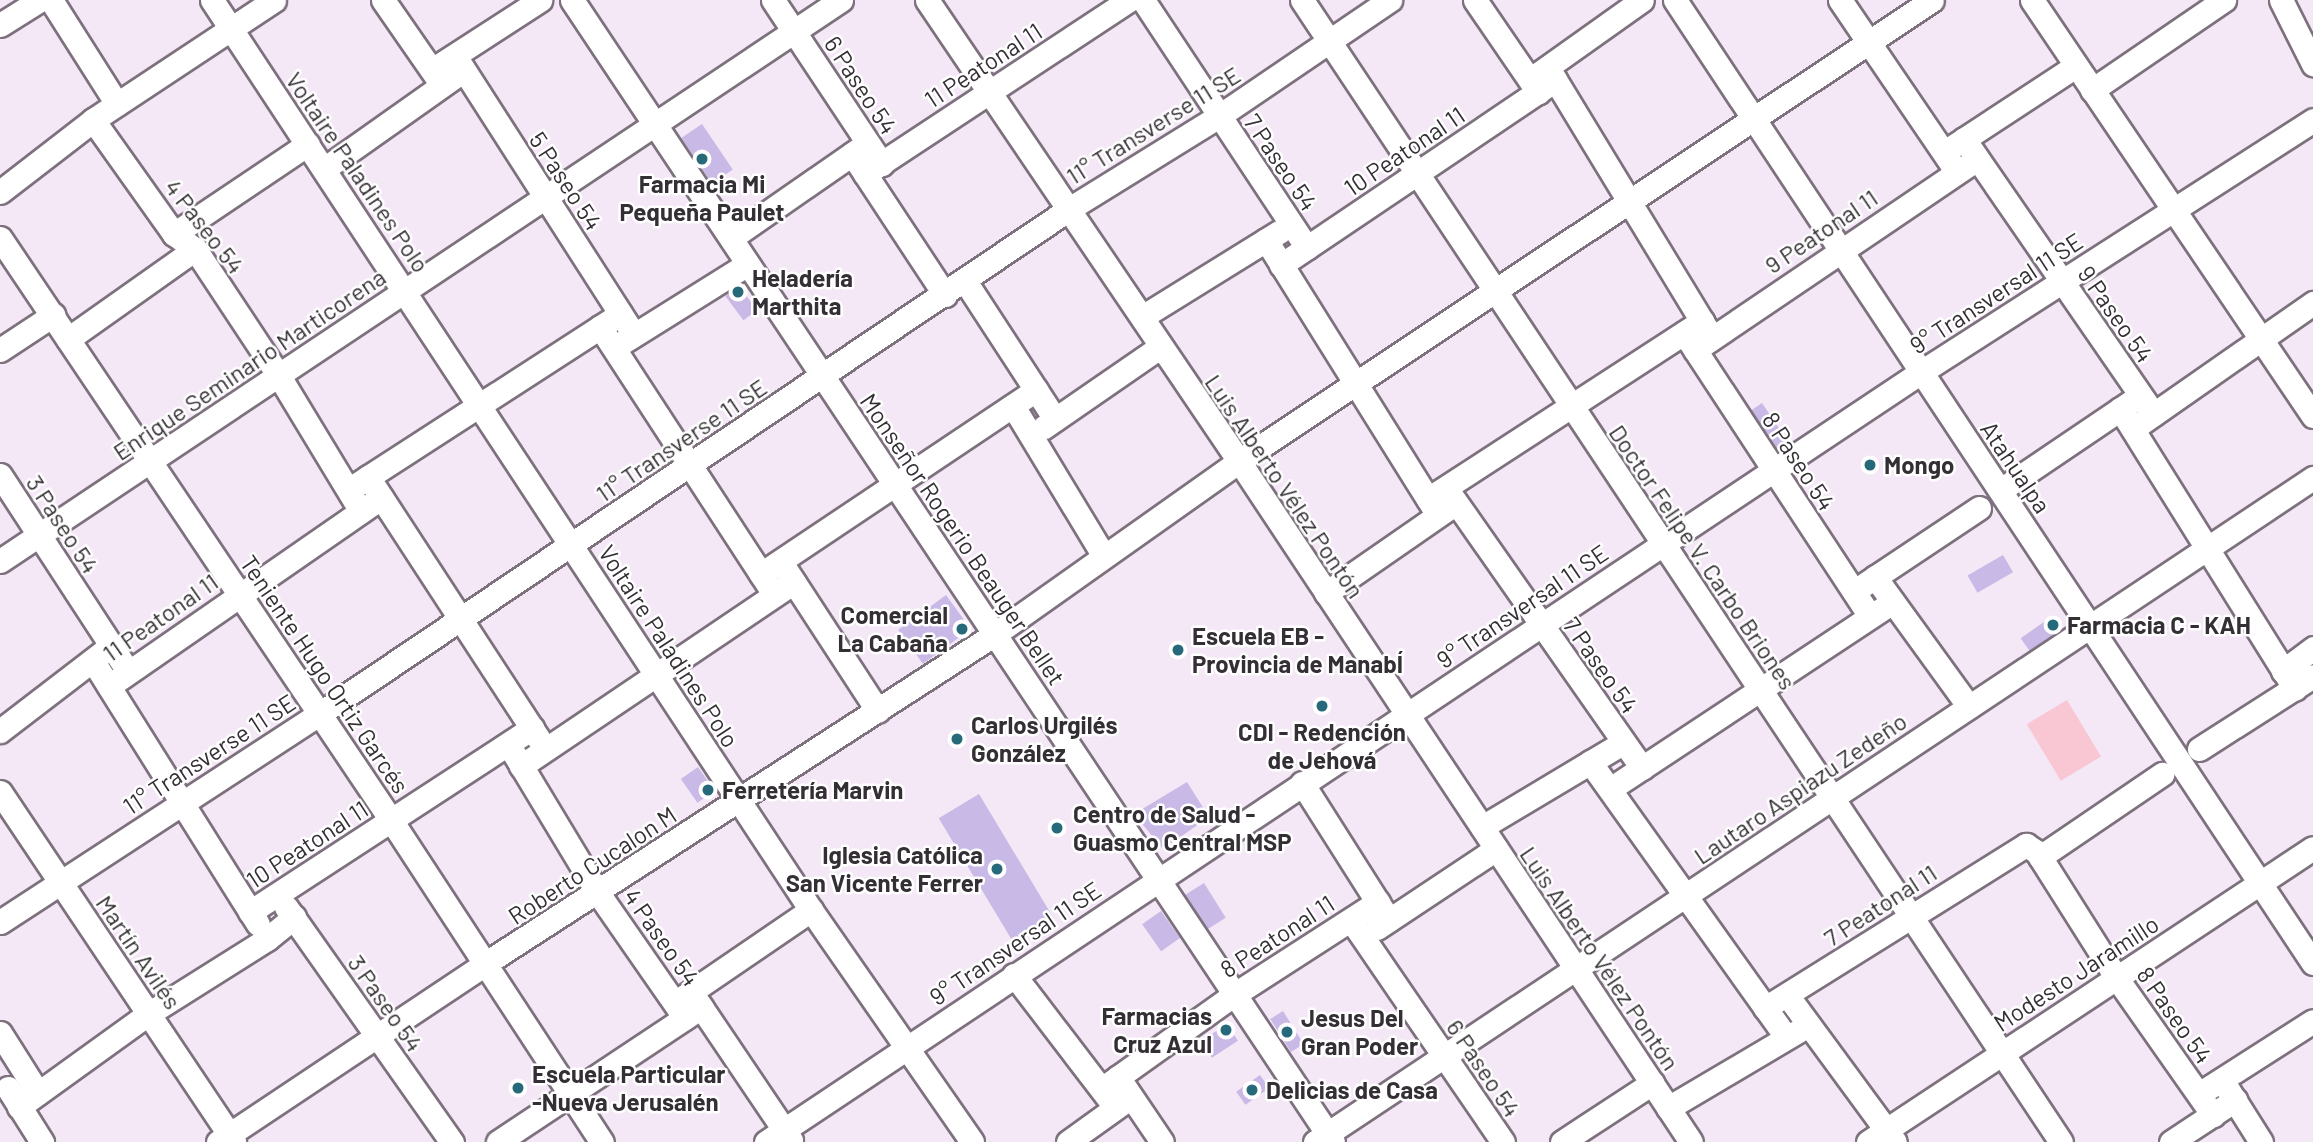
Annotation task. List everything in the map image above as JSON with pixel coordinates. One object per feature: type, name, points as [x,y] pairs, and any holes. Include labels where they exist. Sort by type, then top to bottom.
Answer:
[{"type":"street","points":[[51,0],[117,104]]},
{"type":"street","name":"Voltaire Paladines Polo","points":[[212,0],[811,910],[972,1142]]},
{"type":"street","points":[[0,192],[93,120],[274,0]]},
{"type":"street","points":[[383,0],[437,78]]},
{"type":"street","points":[[324,169],[540,0]]},
{"type":"street","name":"Monseñor Rogerio Beauger Bellet","points":[[572,0],[1235,994],[1325,1139]]},
{"type":"street","name":"6 Paseo 54","points":[[774,0],[945,295]]},
{"type":"street","name":"Enrique Seminario Marticorena","points":[[0,561],[656,126],[841,0]]},
{"type":"street","name":"Luis Alberto Vélez Pontón","points":[[928,0],[1691,1142]]},
{"type":"street","name":"7 Paseo 54","points":[[1143,0],[1307,248]]},
{"type":"street","name":"Doctor Felipe V. Carbo Briones","points":[[1302,0],[2061,1142]]},
{"type":"street","name":"11° Transverse 11 SE","points":[[0,922],[319,714],[460,617],[824,377],[1069,209],[1219,116],[1390,0]]},
{"type":"street","name":"8 Paseo 54","points":[[1475,0],[1542,80],[1629,202],[1698,335],[1775,471],[1870,616]]},
{"type":"street","name":"10 Peatonal 11","points":[[1281,265],[1417,173],[1542,80],[1642,0]]},
{"type":"street","name":"Atahualpa","points":[[1675,0],[2313,963]]},
{"type":"street","points":[[1840,0],[1950,162]]},
{"type":"street","points":[[995,634],[1238,461],[1932,0]]},
{"type":"street","points":[[2032,0],[2313,416]]},
{"type":"street","points":[[2092,90],[2200,7],[2224,0]]},
{"type":"street","points":[[2281,0],[2313,64]]},
{"type":"street","name":"11 Peatonal 11","points":[[873,169],[990,92],[1117,3]]},
{"type":"street","points":[[0,25],[26,4]]},
{"type":"street","name":"5 Paseo 54","points":[[459,63],[634,335]]},
{"type":"street","name":"9 Peatonal 11","points":[[1326,593],[1442,501],[1571,405],[1698,335],[1840,250],[1950,162],[1964,139],[2076,66]]},
{"type":"street","name":"4 Paseo 54","points":[[93,120],[174,233],[195,249],[359,492],[381,498],[546,749]]},
{"type":"street","name":"9° Transversal 11 SE","points":[[780,1138],[1014,975],[1302,783],[1921,372],[2313,120]]},
{"type":"street","name":"9 Paseo 54","points":[[1964,139],[2154,414]]},
{"type":"street","points":[[174,233],[308,144]]},
{"type":"street","points":[[731,238],[860,148]]},
{"type":"street","name":"9 Peatonal 11","points":[[1950,162],[1977,159]]},
{"type":"street","points":[[1142,317],[1291,225]]},
{"type":"street","name":"Teniente Hugo Ortiz Garcés","points":[[0,238],[391,820],[602,1142]]},
{"type":"street","name":"7 Paseo 54","points":[[1266,240],[1355,383],[1442,501],[1542,625],[1642,768]]},
{"type":"street","points":[[68,339],[195,249]]},
{"type":"street","points":[[614,348],[748,264]]},
{"type":"street","points":[[965,281],[1055,419]]},
{"type":"street","points":[[2133,429],[2313,303]]},
{"type":"street","name":"11 Peatonal 11","points":[[109,686],[239,594],[359,492],[480,405],[621,314]]},
{"type":"street","points":[[0,350],[52,315]]},
{"type":"street","points":[[600,327],[690,465],[771,568],[794,582],[878,711]]},
{"type":"street","points":[[1030,437],[1160,347]]},
{"type":"street","points":[[771,568],[1036,390]]},
{"type":"street","points":[[2008,485],[2141,395]]},
{"type":"street","points":[[1013,407],[1104,556]]},
{"type":"street","points":[[2120,409],[2208,548],[2297,679]]},
{"type":"street","name":"3 Paseo 54","points":[[0,475],[128,671]]},
{"type":"street","name":"Lautaro Aspiazu Zedeño","points":[[1325,1139],[1444,1056],[2313,478]]},
{"type":"street","points":[[1852,592],[1979,508]]},
{"type":"street","points":[[771,568],[775,595]]},
{"type":"street","points":[[1875,577],[1969,707]]},
{"type":"street","points":[[521,766],[794,582]]},
{"type":"street","points":[[1610,789],[1893,602]]},
{"type":"street","name":"Roberto Cucalon M","points":[[227,1140],[486,963],[995,634]]},
{"type":"street","name":"11 Peatonal 11","points":[[0,731],[111,645]]},
{"type":"street","points":[[2199,749],[2297,679],[2311,653]]},
{"type":"street","points":[[93,661],[267,939]]},
{"type":"street","name":"10 Peatonal 11","points":[[250,912],[532,728]]},
{"type":"street","points":[[1482,827],[1623,742]]},
{"type":"street","name":"4 Paseo 54","points":[[507,744],[598,893],[688,1005],[780,1138]]},
{"type":"street","points":[[1590,762],[1786,1037]]},
{"type":"street","name":"7 Peatonal 11","points":[[1765,1008],[1910,917],[2031,851],[2162,774]]},
{"type":"street","points":[[1302,783],[1384,911]]},
{"type":"street","name":"Martín Avilés","points":[[0,792],[148,1014],[227,1140]]},
{"type":"street","name":"Modesto Jaramillo","points":[[1883,1138],[2000,1053],[2313,848]]},
{"type":"street","name":"8 Peatonal 11","points":[[1068,1142],[1117,1092],[1235,994],[1357,929],[1384,911],[1496,849]]},
{"type":"street","name":"8 Paseo 54","points":[[2031,851],[2213,1115]]},
{"type":"street","name":"3 Paseo 54","points":[[277,894],[448,1141]]},
{"type":"street","points":[[498,1142],[571,1094],[811,910]]},
{"type":"street","points":[[42,1142],[9,1096],[148,1014],[267,939],[294,917]]},
{"type":"street","name":"6 Paseo 54","points":[[1357,929],[1503,1142]]},
{"type":"street","points":[[1014,975],[1162,1142]]},
{"type":"street","points":[[1787,995],[1883,1138]]},
{"type":"street","points":[[2199,1094],[2313,1021]]},
{"type":"street","points":[[1668,1108],[1809,1025]]},
{"type":"street","points":[[0,1033],[32,1084]]},
{"type":"street","name":"8 Paseo 54","points":[[2221,1080],[2261,1142]]},
{"type":"street","points":[[1562,1142],[1652,1083]]},
{"type":"street","points":[[2171,1142],[2235,1100]]},
{"type":"shaded area","points":[[2067,700],[2101,757],[2061,781],[2027,724]]},
{"type":"building","points":[[702,124],[733,170],[712,184],[681,138]]},
{"type":"building","points":[[739,286],[757,310],[743,320],[725,296]]},
{"type":"building","points":[[1762,403],[1788,441],[1777,448],[1751,410]]},
{"type":"building","points":[[2003,555],[2013,572],[1977,593],[1967,576]]},
{"type":"building","points":[[946,595],[971,629],[923,664],[898,630]]},
{"type":"building","points":[[2051,617],[2060,630],[2030,651],[2021,638]]},
{"type":"building","points":[[698,767],[715,791],[697,803],[681,779]]},
{"type":"building","points":[[1187,782],[1209,817],[1163,849],[1134,814]]},
{"type":"building","name":"Iglesia Católica San Vicente Ferrer","points":[[979,794],[1054,919],[1014,943],[939,818]]},
{"type":"building","points":[[1204,883],[1226,918],[1207,929],[1185,895]]},
{"type":"building","points":[[1161,911],[1180,938],[1161,951],[1142,924]]},
{"type":"building","name":"Jesus Del Gran Poder","points":[[1283,1011],[1304,1044],[1291,1052],[1270,1019]]},
{"type":"building","points":[[1227,1024],[1238,1041],[1212,1058],[1201,1041]]},
{"type":"building","name":"Delicias de Casa","points":[[1260,1075],[1269,1088],[1245,1105],[1236,1092]]},
{"type":"place","name":"Farmacia Mi Pequeña Paulet","points":[[702,159]]},
{"type":"place","name":"Heladería Marthita","points":[[738,292]]},
{"type":"place","name":"Mongo","points":[[1870,465]]},
{"type":"place","name":"Farmacia C - KAH","points":[[2053,625]]},
{"type":"place","name":"Comercial La Cabaña","points":[[962,629]]},
{"type":"place","name":"Escuela EB - Provincia de ManabÍ","points":[[1178,650]]},
{"type":"place","name":"CDI - Redención de Jehová","points":[[1322,706]]},
{"type":"place","name":"Carlos Urgilés González","points":[[957,739]]},
{"type":"place","name":"Ferretería Marvin","points":[[708,790]]},
{"type":"place","name":"Centro de Salud - Guasmo Central MSP","points":[[1057,828]]},
{"type":"place","name":"Iglesia Católica San Vicente Ferrer","points":[[997,869]]},
{"type":"place","name":"Farmacias Cruz Azul","points":[[1226,1030]]},
{"type":"place","name":"Jesus Del Gran Poder","points":[[1287,1032]]},
{"type":"place","name":"Escuela Particular -Nueva Jerusalén","points":[[518,1088]]},
{"type":"place","name":"Delicias de Casa","points":[[1252,1090]]}]
